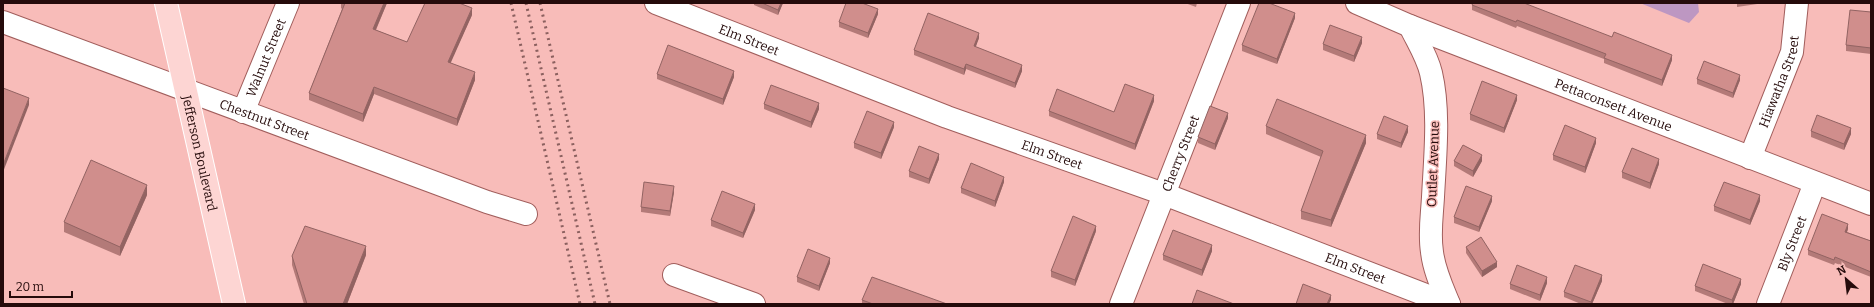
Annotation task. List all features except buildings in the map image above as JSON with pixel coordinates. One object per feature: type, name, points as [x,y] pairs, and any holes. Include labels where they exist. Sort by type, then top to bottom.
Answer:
[{"type":"main road","name":"Jefferson Boulevard","points":[[166,3],[234,304]]},
{"type":"street","name":"Walnut Street","points":[[243,112],[288,3]]},
{"type":"street","name":"Elm Street","points":[[656,3],[947,116],[1164,194],[1449,304]]},
{"type":"street","name":"Cherry Street","points":[[1121,304],[1239,3]]},
{"type":"street","name":"Pettaconsett Avenue","points":[[1357,3],[1410,26],[1871,204]]},
{"type":"street","name":"Hiawatha Street","points":[[1750,158],[1792,52],[1797,3]]},
{"type":"street","name":"Chestnut Street","points":[[3,22],[486,202],[526,214]]},
{"type":"street","name":"Outlet Avenue","points":[[1410,26],[1422,49],[1431,74],[1434,101],[1435,141],[1430,227],[1435,269],[1449,304]]},
{"type":"street","name":"Bly Street","points":[[1768,304],[1815,183]]},
{"type":"street","points":[[674,275],[754,304]]},
{"type":"shaded area","points":[[1640,3],[1698,3],[1699,12],[1689,23]]},
{"type":"railway","points":[[511,3],[580,304]]},
{"type":"railway","points":[[526,3],[595,304]]},
{"type":"railway","points":[[540,3],[610,304]]}]
